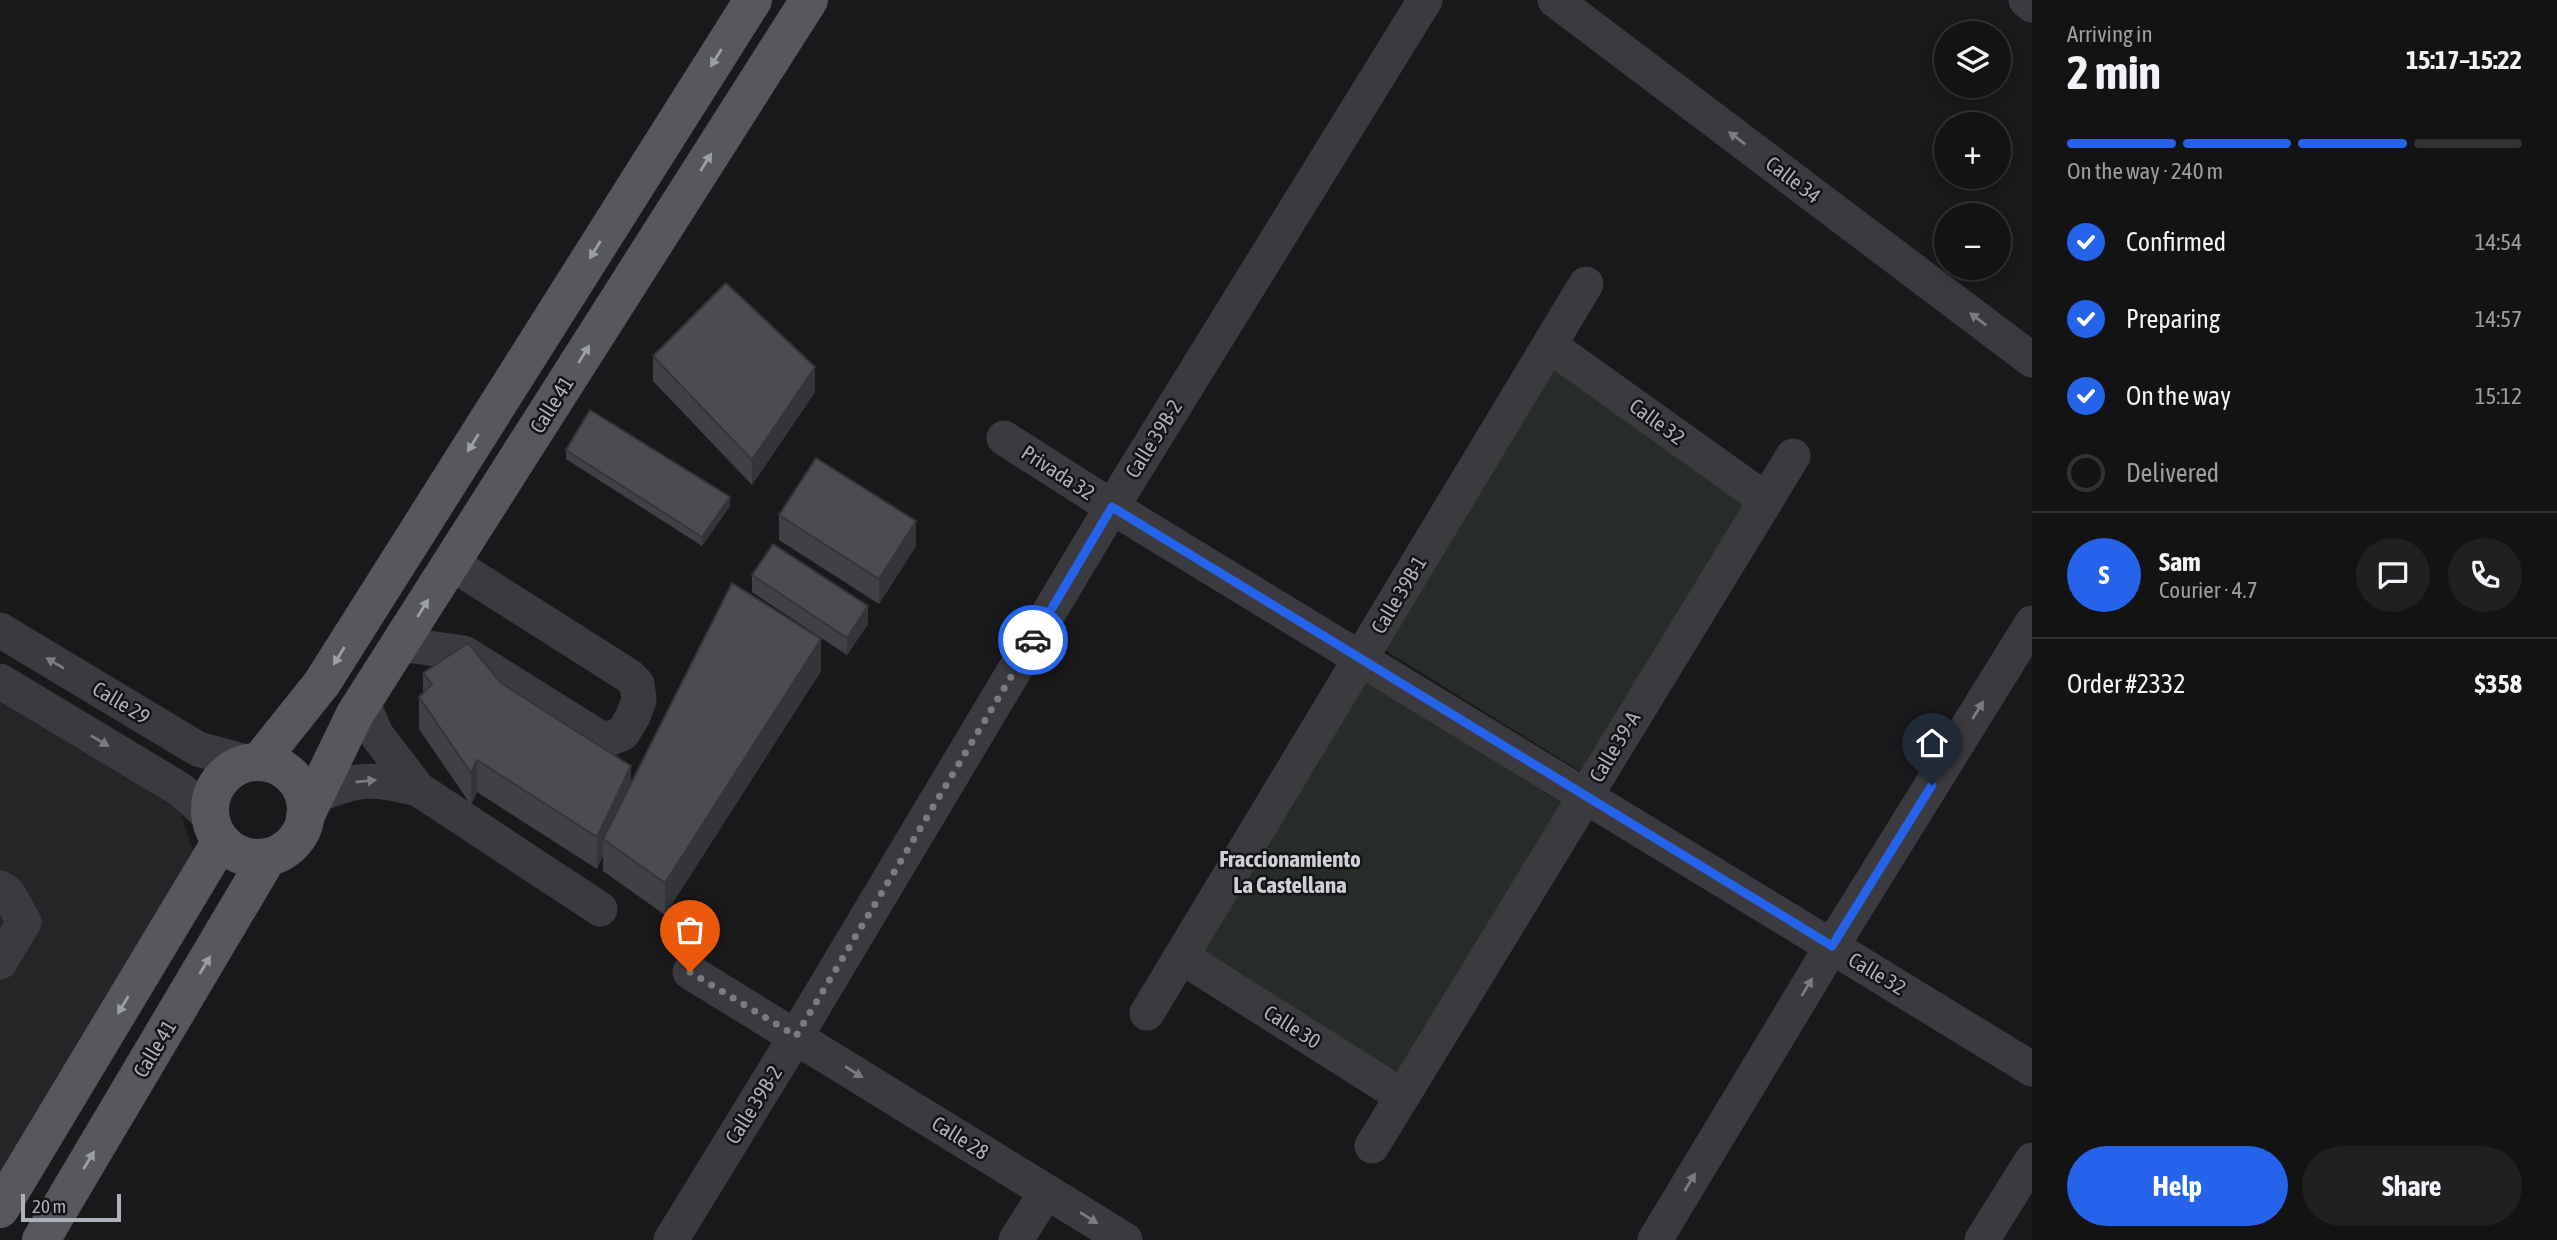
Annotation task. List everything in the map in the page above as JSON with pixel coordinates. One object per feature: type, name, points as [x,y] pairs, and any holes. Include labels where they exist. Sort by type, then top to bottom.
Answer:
[{"type":"main road","points":[[254,762],[322,683],[752,0]]},
{"type":"main road","name":"Calle 41","points":[[310,807],[363,703],[810,0]]},
{"type":"main road","points":[[254,762],[275,765],[294,779],[310,807],[301,831],[293,843],[282,852],[268,857],[242,856],[215,828],[210,802],[215,788],[235,768],[254,762]]},
{"type":"main road","points":[[44,1236],[1,1208],[215,828]]},
{"type":"main road","name":"Calle 41","points":[[44,1236],[268,857]]},
{"type":"street","name":"Calle 39B-2","points":[[671,1240],[1112,507],[1425,0]]},
{"type":"street","name":"Calle 34","points":[[1555,0],[2032,360]]},
{"type":"street","points":[[2026,0],[2032,5]]},
{"type":"street","name":"Calle 39B-1","points":[[1147,1013],[1586,284]]},
{"type":"street","name":"Calle 32","points":[[1549,345],[1766,500]]},
{"type":"street","name":"Privada 32","points":[[1004,438],[1112,507]]},
{"type":"street","name":"Calle 39-A","points":[[1372,1146],[1793,456]]},
{"type":"street","name":"Calle 32","points":[[1112,507],[2032,1069]]},
{"type":"street","points":[[400,644],[464,653],[600,738],[611,738],[623,733],[639,700],[637,684],[629,676],[451,563]]},
{"type":"street","points":[[1655,1240],[1832,946],[2032,623]]},
{"type":"street","name":"Calle 29","points":[[0,630],[198,749],[254,762]]},
{"type":"street","name":"Calle 29","points":[[0,681],[181,790],[215,828]]},
{"type":"street","points":[[363,703],[376,734],[418,789],[600,909]]},
{"type":"street","points":[[310,807],[348,783],[378,780],[418,789]]},
{"type":"street","points":[[0,888],[8,893],[24,922],[0,962]]},
{"type":"street","name":"Calle 30","points":[[1182,957],[1402,1096]]},
{"type":"street","name":"Calle 28","points":[[690,972],[1125,1240]]},
{"type":"street","points":[[1982,1240],[2032,1160]]},
{"type":"street","points":[[1016,1240],[1046,1192]]},
{"type":"shaded area","points":[[1552,368],[1746,504],[1585,774],[1383,649]]},
{"type":"shaded area","points":[[1359,677],[1567,806],[1399,1080],[1192,947]]},
{"type":"shaded area","points":[[0,701],[179,808],[193,851],[0,1173]]},
{"type":"building","points":[[726,283],[815,367],[752,460],[653,356]]},
{"type":"building","points":[[590,410],[730,497],[702,537],[566,450]]},
{"type":"building","points":[[816,458],[916,521],[879,579],[779,515]]},
{"type":"building","points":[[773,544],[868,606],[847,638],[752,575]]},
{"type":"building","points":[[732,583],[821,639],[665,883],[603,839]]},
{"type":"building","points":[[468,643],[501,683],[631,766],[597,837],[477,760],[471,773],[419,697],[432,684],[423,673]]},
{"type":"way so far","points":[[690,972],[796,1036],[1033,640]]},
{"type":"district","name":"Fraccionamiento La Castellana","points":[[1290,872]]},
{"type":"route","points":[[1033,640],[1112,507],[1832,946],[1932,785]]}]
